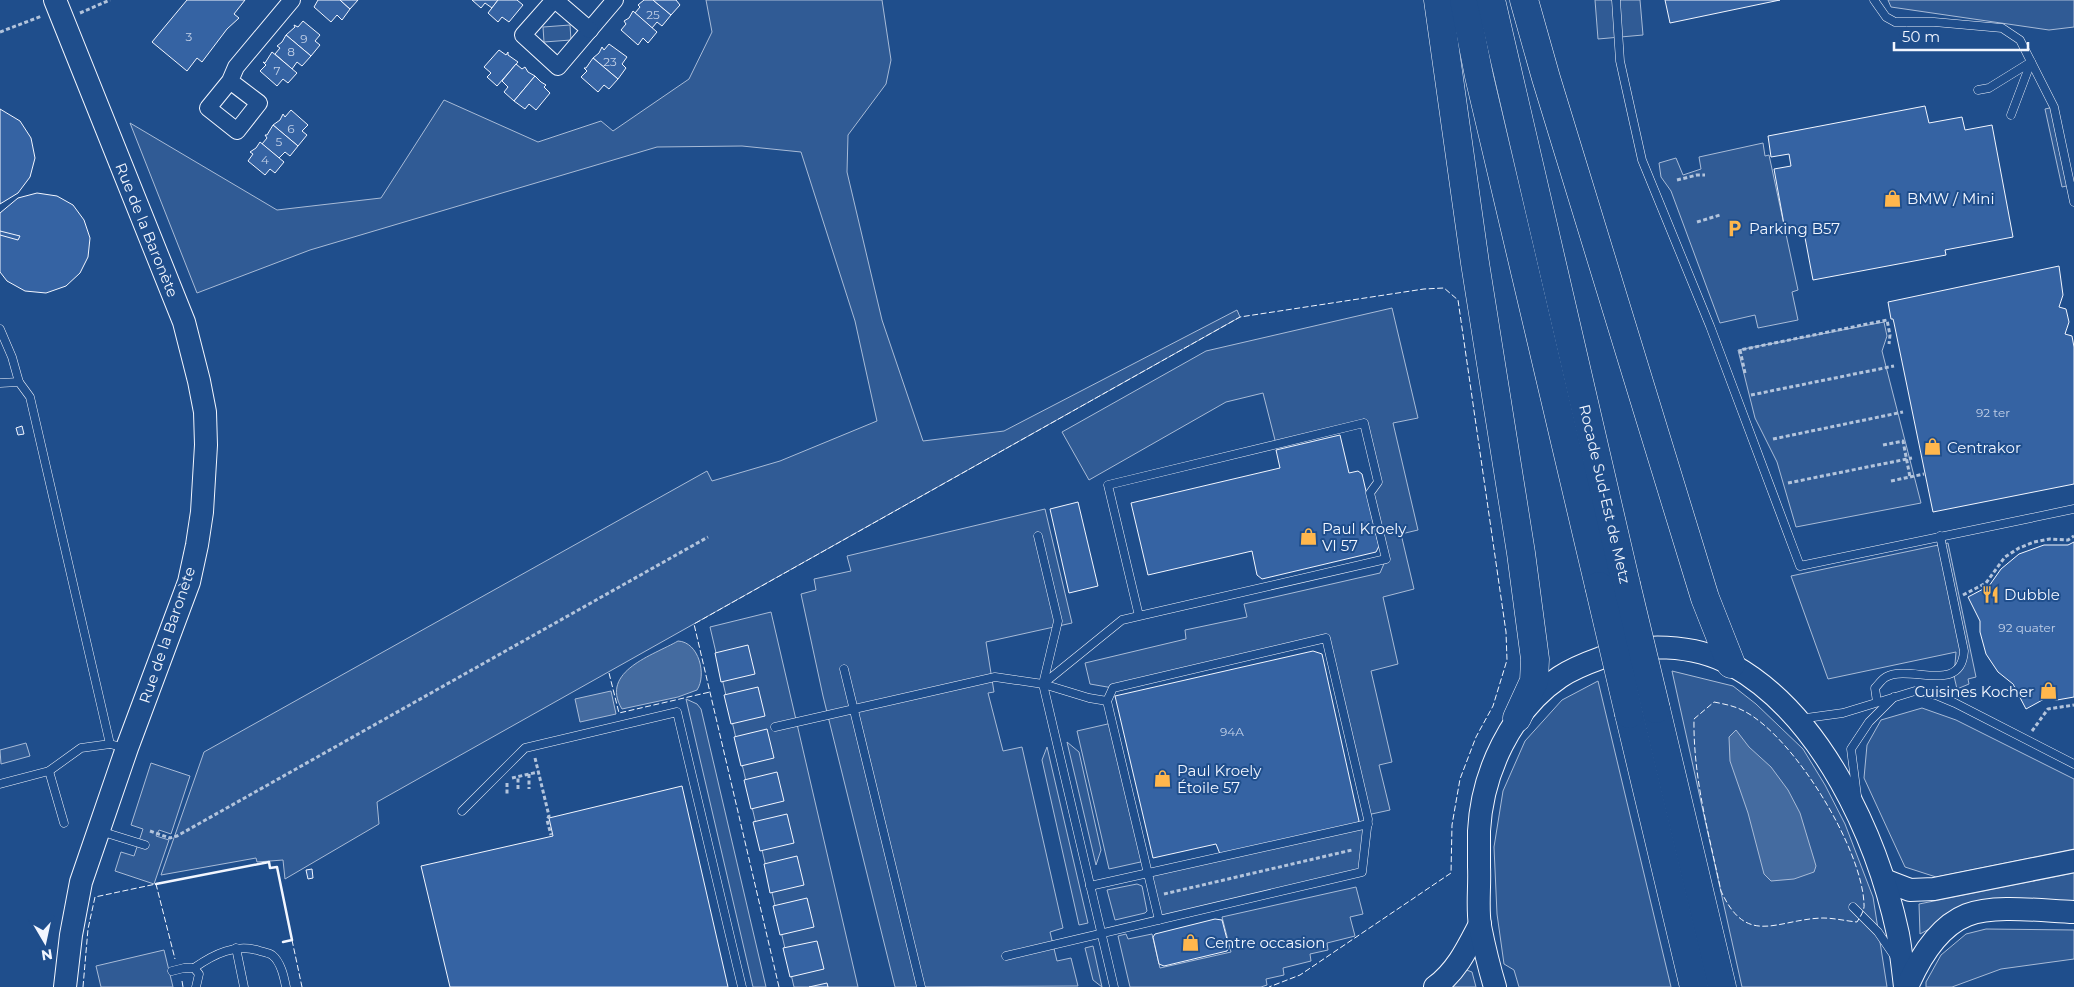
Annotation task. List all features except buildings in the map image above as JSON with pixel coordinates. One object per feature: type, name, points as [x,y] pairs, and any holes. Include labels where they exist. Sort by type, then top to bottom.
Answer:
[{"type":"highway","points":[[1438,0],[1475,264],[1521,553],[1535,659],[1534,681],[1518,718]]},
{"type":"highway","name":"Rocade Sud-Est de Metz","points":[[1464,0],[1480,76],[1694,987]]},
{"type":"highway","name":"Rocade Sud-Est de Metz","points":[[1491,0],[1626,584],[1722,987]]},
{"type":"highway","points":[[1524,0],[1548,88],[1706,598],[1731,664]]},
{"type":"main road","name":"Rue de la Baronète","points":[[59,10],[184,322],[192,347],[204,412],[206,445],[205,478],[197,544],[191,573],[118,746],[98,830],[81,882],[71,935],[65,987]]},
{"type":"main road","points":[[1495,987],[1480,924],[1479,830],[1483,801],[1502,744],[1518,718],[1540,693],[1561,676],[1612,653],[1645,647],[1670,648],[1698,653],[1731,664],[1761,686],[1797,719],[1813,738],[1845,790],[1884,880],[1898,936],[1905,981]]},
{"type":"main road","points":[[1884,880],[1910,890],[1934,889],[2074,861]]},
{"type":"main road","points":[[1905,981],[1923,952],[1947,928],[1967,915],[1996,910],[2074,912]]},
{"type":"main road","points":[[1436,987],[1445,980],[1462,958],[1480,924]]},
{"type":"street","points":[[230,80],[236,67],[292,0]]},
{"type":"street","points":[[590,30],[555,0],[523,35],[558,66],[590,30],[615,0]]},
{"type":"lane","points":[[1616,0],[1620,61],[1642,160],[1710,326],[1800,566],[2074,509]]},
{"type":"lane","points":[[1874,0],[1886,17],[1894,22],[1934,22],[2002,28],[2020,40],[2054,107],[2074,202]]},
{"type":"lane","points":[[1978,90],[1989,88],[2031,62]]},
{"type":"lane","points":[[2011,115],[2031,62]]},
{"type":"lane","points":[[0,329],[12,357],[19,382],[30,397],[118,746],[81,748],[49,771],[0,784]]},
{"type":"lane","points":[[0,383],[19,382]]},
{"type":"lane","points":[[1043,684],[1122,620],[1386,559],[1370,493],[1378,482],[1364,424],[1108,485],[1139,616]]},
{"type":"lane","points":[[1038,536],[1058,621],[1043,684],[1114,987]]},
{"type":"lane","points":[[1877,702],[1875,688],[1886,677],[1914,674],[1948,675],[1957,669],[1963,661],[1964,651],[1940,536]]},
{"type":"lane","points":[[1006,956],[1101,933],[1159,920],[1362,872],[1368,819],[1326,638],[1113,688],[1107,700],[1159,920]]},
{"type":"lane","points":[[844,668],[921,987]]},
{"type":"lane","points":[[775,727],[995,678],[1043,684],[1089,698],[1107,700]]},
{"type":"lane","points":[[1797,719],[1843,713],[1896,695],[1915,691],[1936,695],[2074,764]]},
{"type":"lane","points":[[1860,822],[1851,749],[1869,722],[1896,695]]},
{"type":"lane","points":[[462,811],[525,748],[677,712],[742,987]]},
{"type":"lane","points":[[49,771],[64,823]]},
{"type":"lane","points":[[1090,886],[1368,824]]},
{"type":"lane","points":[[98,830],[145,845]]},
{"type":"lane","points":[[1853,907],[1878,932],[1905,981]]},
{"type":"lane","points":[[172,971],[194,968],[210,957],[247,946],[272,955],[282,972],[286,987]]},
{"type":"lane","points":[[236,948],[244,987]]},
{"type":"lane","points":[[194,968],[199,974],[196,987]]},
{"type":"path","points":[[0,32],[59,10],[110,0]]},
{"type":"path","points":[[1677,180],[1705,175]]},
{"type":"path","points":[[1697,222],[1720,215]]},
{"type":"path","points":[[1744,373],[1740,350],[1887,320],[1890,344]]},
{"type":"path","points":[[1751,395],[1894,366]]},
{"type":"path","points":[[1773,439],[1903,412]]},
{"type":"path","points":[[1884,445],[1903,441],[1910,477]]},
{"type":"path","points":[[1788,484],[1912,458]]},
{"type":"path","points":[[1891,481],[1924,474]]},
{"type":"path","points":[[1953,601],[1986,583],[2005,557],[2018,548],[2050,539],[2068,540],[2074,536]]},
{"type":"path","points":[[150,831],[170,838],[177,836],[708,537]]},
{"type":"path","points":[[2026,740],[2048,709],[2074,705]]},
{"type":"path","points":[[535,756],[549,816],[547,820],[550,835]]},
{"type":"path","points":[[529,774],[529,789]]},
{"type":"path","points":[[518,777],[518,789]]},
{"type":"path","points":[[507,780],[507,795]]},
{"type":"path","points":[[1154,896],[1365,847]]},
{"type":"shaded area","points":[[706,0],[882,0],[891,60],[886,84],[848,135],[847,172],[882,320],[923,441],[1004,431],[1237,310],[1240,317],[377,802],[379,824],[285,879],[283,860],[257,862],[256,858],[161,875],[204,752],[707,471],[712,481],[780,461],[877,421],[855,321],[801,152],[742,146],[657,147],[310,250],[197,293],[130,123],[277,210],[381,198],[444,100],[538,142],[601,121],[613,131],[689,79],[712,32]]},
{"type":"shaded area","points":[[1595,0],[1640,0],[1643,35],[1598,39]]},
{"type":"shaded area","points":[[1888,0],[2074,0],[2074,27],[2049,30],[1891,7]]},
{"type":"shaded area","points":[[570,25],[571,40],[544,42],[543,27]]},
{"type":"shaded area","points":[[2054,107],[2071,185],[2062,187],[2045,109]]},
{"type":"shaded area","name":"Parking B57","points":[[1763,143],[1765,156],[1769,155],[1798,290],[1792,292],[1798,320],[1758,328],[1755,315],[1720,323],[1671,191],[1661,177],[1659,163],[1676,158],[1683,175],[1701,169],[1699,157]]},
{"type":"shaded area","points":[[1392,308],[1418,418],[1393,423],[1418,530],[1401,534],[1414,589],[1383,597],[1398,664],[1371,671],[1392,762],[1379,765],[1390,810],[1367,815],[1326,638],[1113,688],[1090,684],[1085,663],[1186,639],[1185,630],[1247,617],[1244,604],[1380,573],[1386,559],[1370,493],[1378,482],[1364,424],[1276,444],[1263,393],[1226,402],[1089,480],[1062,432],[1206,351]]},
{"type":"shaded area","points":[[1884,322],[1887,336],[1882,351],[1921,503],[1796,527],[1777,462],[1755,418],[1738,350]]},
{"type":"shaded area","points":[[1045,509],[1072,623],[986,642],[994,692],[988,693],[1003,751],[1022,747],[1063,928],[1050,932],[1057,961],[1071,958],[1078,986],[895,987],[823,696],[801,594],[816,590],[814,579],[851,571],[847,556]]},
{"type":"shaded area","points":[[1948,543],[1976,677],[1968,679],[1969,684],[1957,689],[1954,676],[1956,652],[1828,679],[1791,576]]},
{"type":"shaded area","points":[[771,612],[858,987],[794,987],[710,627]]},
{"type":"shaded area","points":[[678,641],[691,647],[699,660],[701,676],[697,690],[678,697],[622,709],[617,696],[618,684],[623,674],[632,666]]},
{"type":"shaded area","points":[[1672,671],[1733,686],[1756,704],[1803,749],[1825,785],[1845,824],[1873,897],[1887,987],[1742,987]]},
{"type":"shaded area","points":[[1598,681],[1671,987],[1519,987],[1514,970],[1504,964],[1497,914],[1494,847],[1503,791],[1525,741],[1562,700]]},
{"type":"shaded area","points":[[611,691],[616,714],[580,722],[575,699]]},
{"type":"shaded area","points":[[686,699],[697,704],[701,709],[766,987],[753,987]]},
{"type":"shaded area","points":[[1922,708],[1956,720],[2074,779],[2074,849],[1936,877],[1905,867],[1864,778],[1867,745],[1881,720]]},
{"type":"shaded area","points":[[1112,723],[1145,861],[1109,869],[1077,731]]},
{"type":"shaded area","points":[[1736,730],[1749,747],[1771,767],[1788,790],[1800,813],[1816,866],[1814,872],[1794,879],[1771,881],[1764,874],[1748,813],[1730,761],[1729,737]]},
{"type":"shaded area","points":[[1067,742],[1079,752],[1101,850],[1096,865]]},
{"type":"shaded area","points":[[26,743],[30,756],[1,764],[0,750]]},
{"type":"shaded area","points":[[1047,747],[1088,923],[1079,925],[1042,760]]},
{"type":"shaded area","points":[[151,763],[190,776],[171,834],[159,830],[156,836],[169,840],[154,884],[115,871],[121,852],[134,856],[143,829],[131,825]]},
{"type":"shaded area","points":[[1368,824],[1362,872],[1159,920],[1148,873]]},
{"type":"shaded area","points":[[2074,873],[2074,903],[1982,901],[1920,934],[1919,904]]},
{"type":"shaded area","points":[[1137,884],[1142,886],[1147,911],[1115,920],[1107,890]]},
{"type":"shaded area","points":[[1356,887],[1363,914],[1350,917],[1355,936],[1327,943],[1328,950],[1310,954],[1311,961],[1283,968],[1284,975],[1266,979],[1267,985],[1261,987],[1130,987],[1118,936],[1126,934],[1128,939],[1152,934],[1160,968],[1231,952],[1222,917]]},
{"type":"shaded area","points":[[1986,929],[2074,930],[2074,959],[2001,969],[1952,987],[1926,987],[1926,982],[1941,955],[1966,934]]},
{"type":"shaded area","points":[[1093,946],[1102,987],[1093,980],[1085,948]]},
{"type":"shaded area","points":[[164,950],[173,987],[101,987],[96,966]]},
{"type":"shaded area","points":[[1464,969],[1472,972],[1476,987],[1449,987]]},
{"type":"fence","points":[[779,987],[694,624],[1240,317],[1424,289],[1444,288],[1458,300],[1506,632],[1507,660],[1493,706],[1476,737],[1460,779],[1452,825],[1451,873],[1300,975],[1269,987]]},
{"type":"fence","points":[[609,673],[619,713],[710,692]]},
{"type":"fence","points":[[1714,702],[1741,709],[1763,724],[1784,744],[1822,796],[1851,854],[1860,881],[1864,906],[1857,922],[1823,918],[1806,919],[1777,925],[1753,925],[1741,919],[1731,909],[1721,891],[1699,784],[1694,741],[1694,719],[1714,702]]},
{"type":"fence","points":[[83,987],[88,929],[95,897],[156,884],[175,959]]},
{"type":"fence","points":[[292,940],[302,987]]},
{"type":"fence","points":[[182,981],[183,987]]},
{"type":"wall","points":[[156,884],[269,862],[270,868],[277,867],[292,940],[283,942]]},
{"type":"place","name":"BMW / Mini","points":[[1893,198]]},
{"type":"place","name":"Parking B57","points":[[1735,228]]},
{"type":"place","name":"Centrakor","points":[[1933,447]]},
{"type":"place","name":"Paul Kroely VI 57","points":[[1308,537]]},
{"type":"place","name":"Dubble","points":[[1990,594]]},
{"type":"place","name":"Cuisines Kocher","points":[[2048,691]]},
{"type":"place","name":"Paul Kroely Étoile 57","points":[[1163,779]]},
{"type":"place","name":"Centre occasion","points":[[1191,942]]}]
